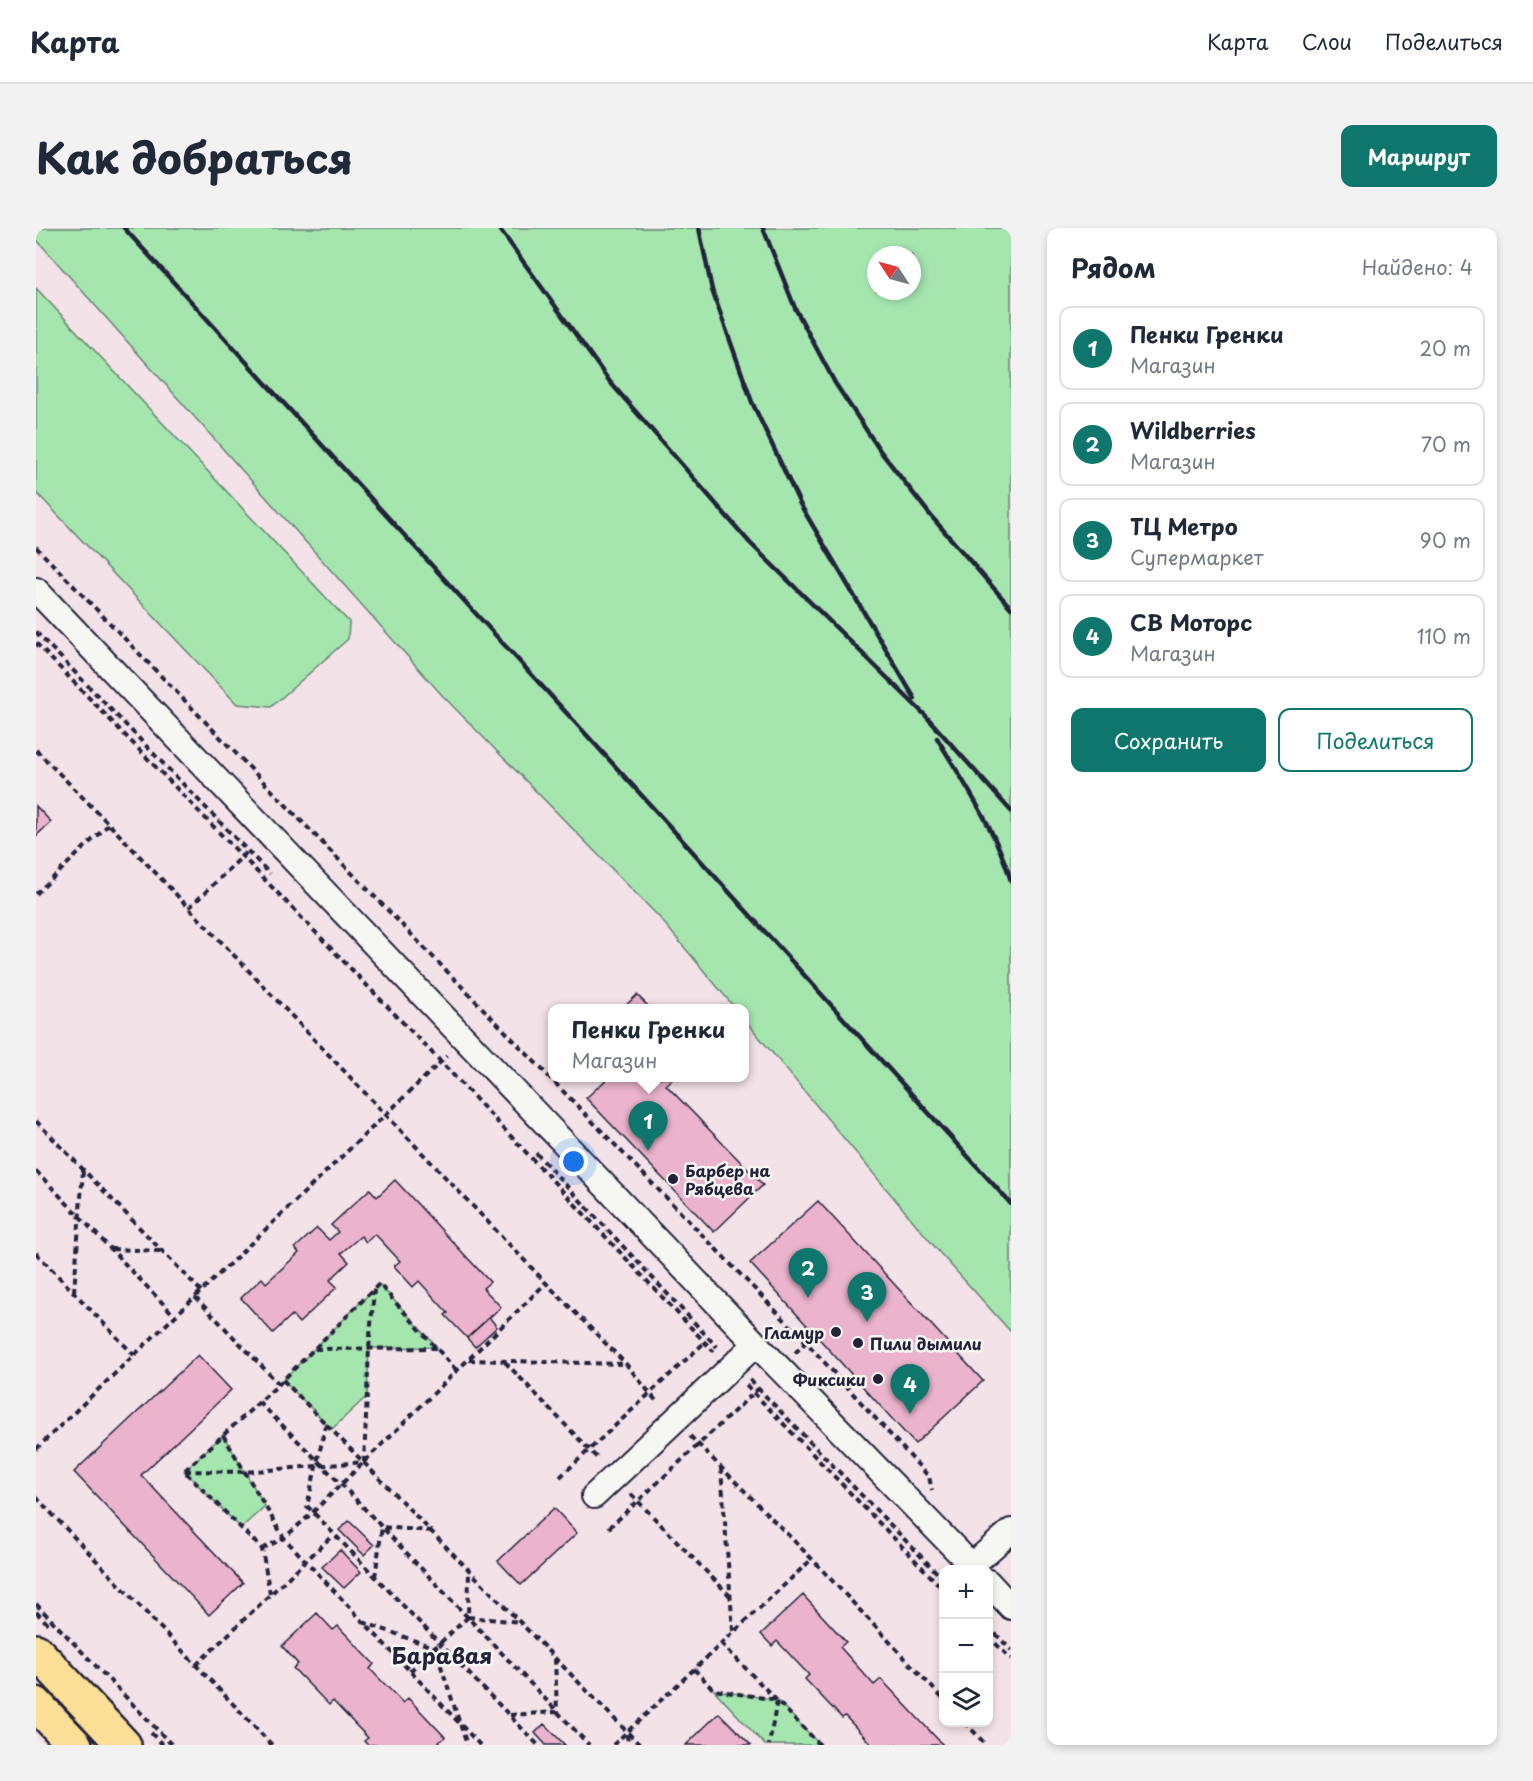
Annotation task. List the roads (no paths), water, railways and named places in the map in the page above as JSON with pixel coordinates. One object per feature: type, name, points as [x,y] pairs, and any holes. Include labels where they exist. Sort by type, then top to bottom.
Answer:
[{"type":"highway","points":[[36,1651],[124,1745]]},
{"type":"highway","points":[[36,1704],[75,1745]]},
{"type":"street","points":[[36,590],[756,1344],[972,1565]]},
{"type":"street","points":[[594,1496],[756,1344]]},
{"type":"street","points":[[984,1565],[1011,1531]]},
{"type":"street","points":[[993,1587],[1011,1606]]},
{"type":"railway","points":[[124,228],[1011,1204]]},
{"type":"railway","points":[[499,228],[610,382],[750,543],[925,715],[1011,811]]},
{"type":"railway","points":[[699,228],[712,290],[752,402],[800,504],[915,699]]},
{"type":"railway","points":[[763,228],[795,308],[835,383],[881,452],[931,516],[1011,608]]},
{"type":"railway","points":[[937,738],[988,825],[1011,881]]},
{"type":"place","name":"Пенки Гренки","points":[[648,1151]]},
{"type":"place","name":"Барбер на Рябцева","points":[[673,1179]]},
{"type":"place","name":"Wildberries","points":[[808,1298]]},
{"type":"place","name":"ТЦ Метро","points":[[867,1322]]},
{"type":"place","name":"Гламур","points":[[836,1332]]},
{"type":"place","name":"Пили дымили","points":[[858,1343]]},
{"type":"place","name":"Фиксики","points":[[878,1379]]},
{"type":"place","name":"СВ Моторс","points":[[910,1414]]},
{"type":"district","name":"Баравая","points":[[442,1654]]}]
